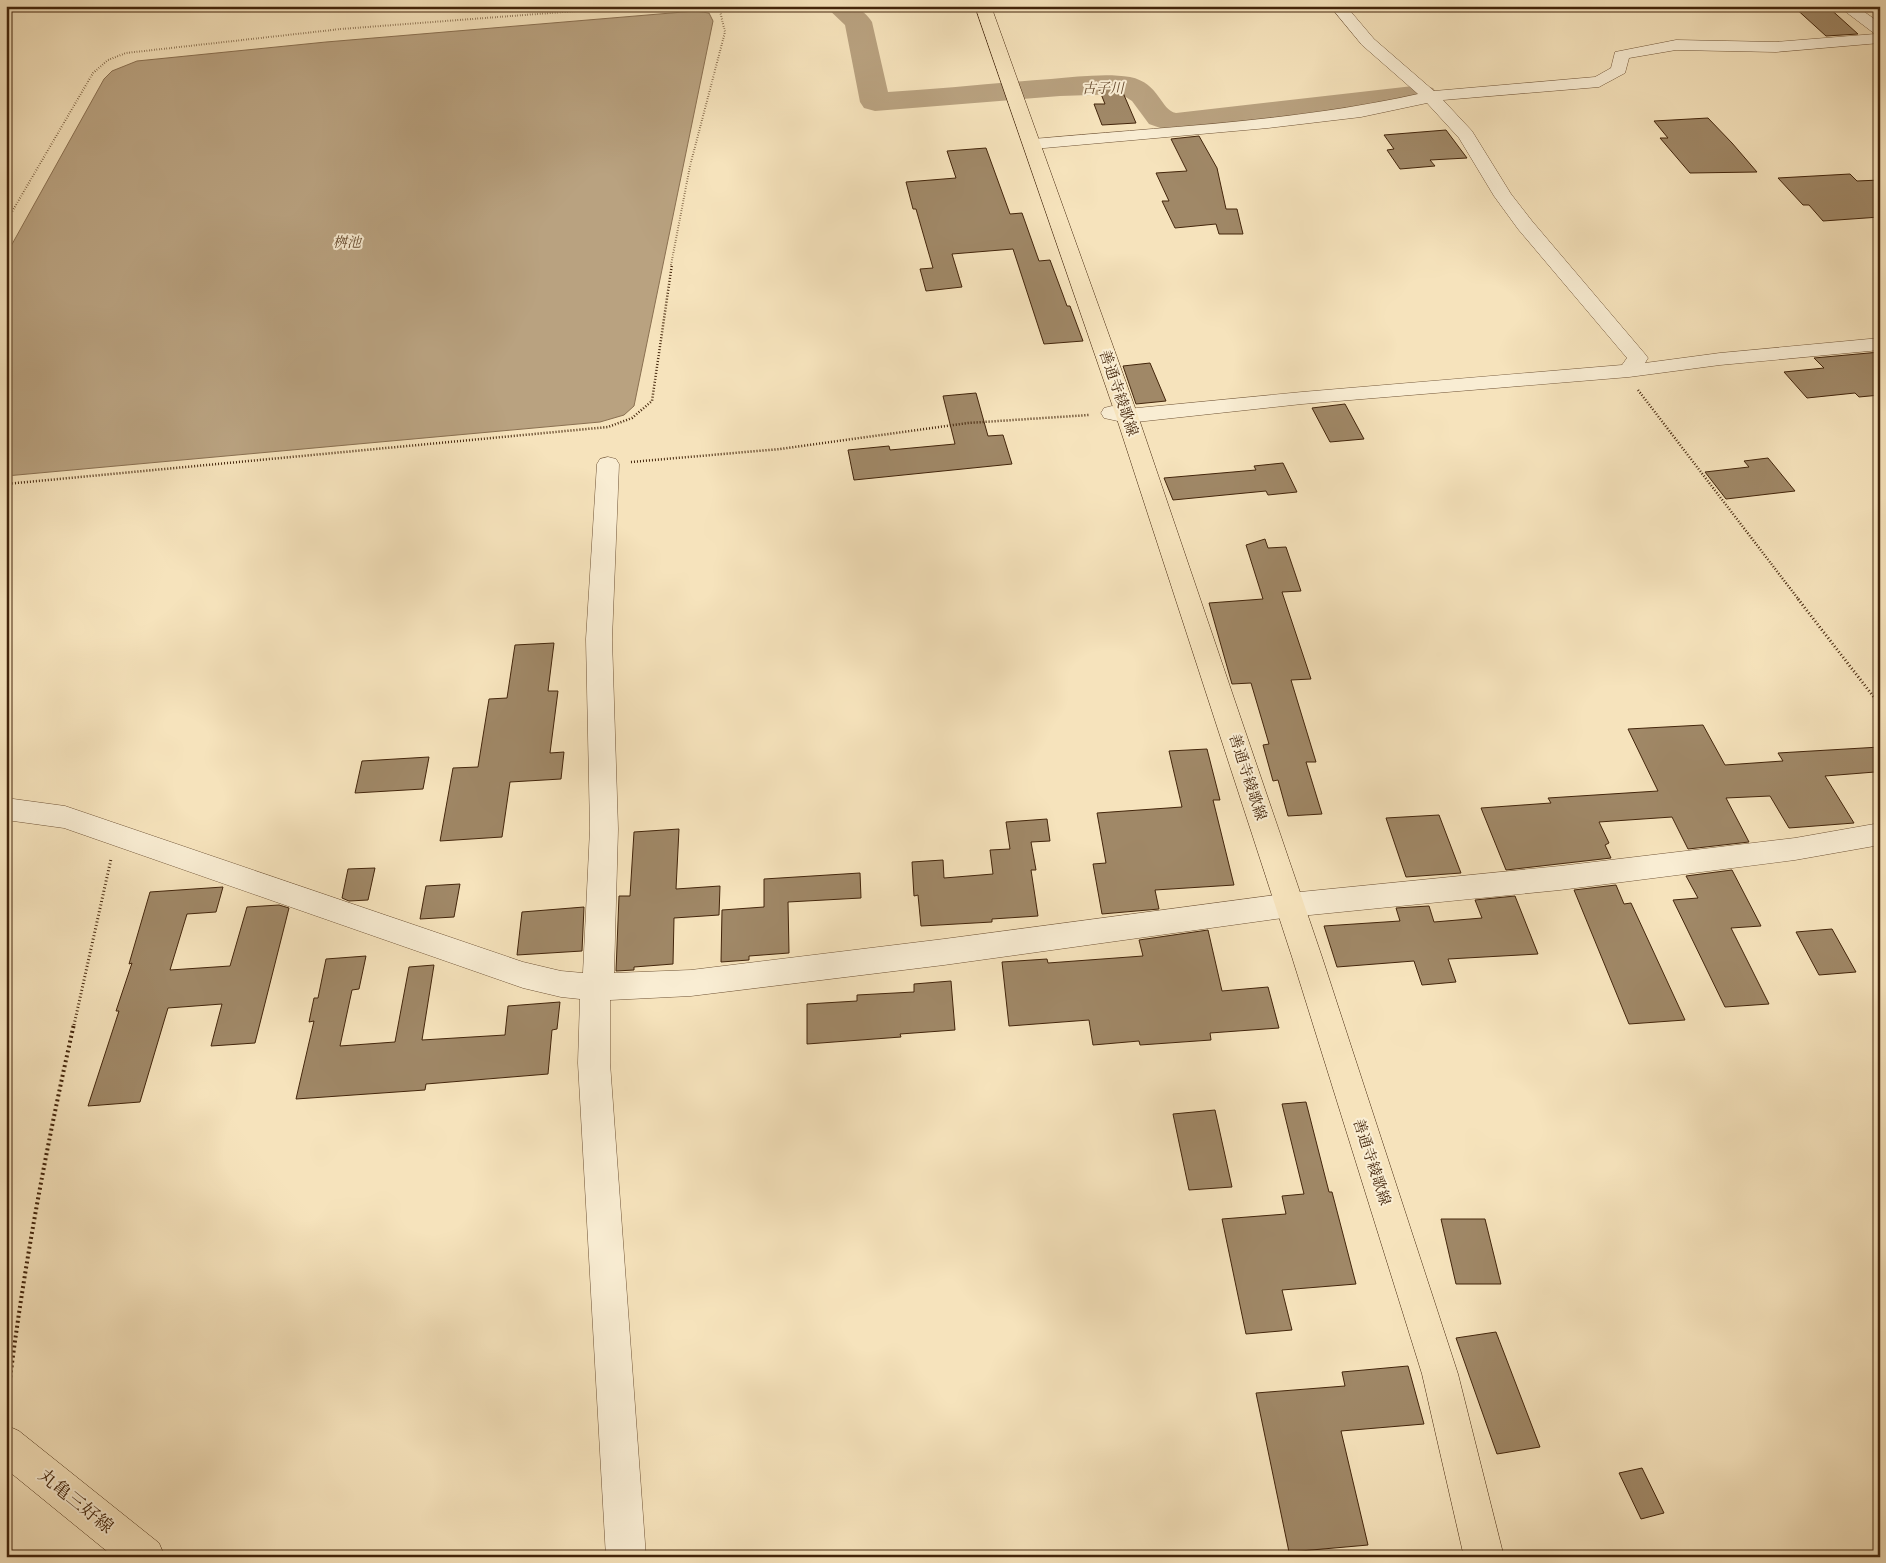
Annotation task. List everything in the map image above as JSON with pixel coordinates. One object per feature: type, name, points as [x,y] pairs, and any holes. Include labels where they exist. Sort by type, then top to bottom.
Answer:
[{"type":"main road","name":"善通寺綾歌線","points":[[983,6],[1033,144],[1120,414],[1290,905],[1440,1374],[1484,1557]]},
{"type":"main road","name":"丸亀三好線","points":[[6,1444],[145,1557]]},
{"type":"street","points":[[1338,6],[1368,42],[1430,96],[1466,136],[1503,196],[1525,225],[1638,358],[1629,371]]},
{"type":"street","points":[[1846,6],[1880,30]]},
{"type":"street","points":[[1033,144],[1268,123],[1361,112],[1430,96],[1599,82],[1619,70],[1622,55],[1676,45],[1776,47],[1880,38]]},
{"type":"street","points":[[1120,414],[1629,371],[1720,359],[1880,344]]},
{"type":"street","points":[[608,464],[599,639],[604,829],[598,987],[594,1004],[594,1063],[626,1557]]},
{"type":"street","points":[[6,809],[65,817],[523,975],[561,984],[598,987],[691,984],[1290,905],[1569,877],[1795,849],[1880,834]]},
{"type":"path","points":[[6,222],[92,73],[108,60],[126,53],[341,29],[642,6]]},
{"type":"path","points":[[6,484],[600,428],[632,418],[652,401],[677,231],[690,166],[725,32],[720,11],[710,6]]},
{"type":"path","points":[[1629,371],[1638,392],[1663,421],[1779,576],[1880,705]]},
{"type":"path","points":[[608,464],[780,449],[968,423],[1120,414]]},
{"type":"path","points":[[6,1413],[13,1339],[45,1159],[116,834]]},
{"type":"water","name":"桝池","points":[[695,11],[709,13],[713,21],[634,406],[624,415],[600,422],[6,476],[6,255],[104,79],[112,71],[137,61],[326,42]]},
{"type":"building","points":[[1793,6],[1827,6],[1858,34],[1826,36]]},
{"type":"building","points":[[1121,88],[1136,123],[1102,125],[1094,104],[1105,104],[1099,89]]},
{"type":"building","points":[[1708,118],[1757,172],[1690,173],[1660,138],[1668,138],[1654,121]]},
{"type":"building","points":[[1446,130],[1467,158],[1430,160],[1435,166],[1400,169],[1387,150],[1394,149],[1384,135]]},
{"type":"building","points":[[1199,136],[1217,168],[1226,209],[1237,209],[1243,234],[1219,234],[1216,224],[1175,228],[1162,201],[1169,201],[1156,173],[1187,171],[1171,139]]},
{"type":"building","points":[[986,148],[1010,214],[1022,213],[1039,261],[1050,260],[1067,306],[1070,306],[1083,341],[1044,344],[1013,249],[952,254],[962,287],[926,291],[920,269],[933,268],[906,182],[956,178],[947,151]]},
{"type":"building","points":[[1850,174],[1857,181],[1880,180],[1880,217],[1823,221],[1809,205],[1803,205],[1778,178]]},
{"type":"building","points":[[1880,352],[1880,395],[1859,397],[1855,393],[1807,398],[1784,372],[1824,368],[1814,358]]},
{"type":"building","points":[[1150,363],[1166,401],[1136,404],[1123,366]]},
{"type":"building","points":[[976,393],[988,436],[1003,435],[1012,464],[854,480],[848,450],[889,446],[890,450],[955,444],[943,396]]},
{"type":"building","points":[[1345,404],[1364,439],[1330,442],[1312,408]]},
{"type":"building","points":[[1768,458],[1795,491],[1726,499],[1705,472],[1749,467],[1744,461]]},
{"type":"building","points":[[1283,463],[1297,492],[1268,495],[1266,491],[1173,500],[1164,478],[1256,470],[1254,466]]},
{"type":"building","points":[[1265,539],[1268,548],[1286,547],[1301,591],[1282,592],[1311,679],[1291,680],[1316,762],[1306,762],[1322,814],[1288,816],[1278,780],[1273,781],[1263,745],[1269,744],[1251,683],[1232,684],[1209,603],[1263,599],[1246,545]]},
{"type":"building","points":[[554,643],[548,691],[558,691],[550,753],[564,752],[561,779],[510,782],[502,837],[440,841],[453,768],[478,767],[489,699],[507,698],[515,645]]},
{"type":"building","points":[[1703,725],[1725,765],[1783,761],[1778,753],[1880,747],[1880,766],[1875,772],[1825,776],[1854,823],[1789,828],[1770,796],[1726,798],[1749,842],[1688,849],[1672,817],[1599,822],[1609,843],[1605,845],[1611,858],[1506,870],[1481,808],[1551,803],[1548,798],[1658,791],[1628,729]]},
{"type":"building","points":[[1207,749],[1220,800],[1213,800],[1234,885],[1155,890],[1159,909],[1102,914],[1093,864],[1106,863],[1097,813],[1182,807],[1169,751]]},
{"type":"building","points":[[429,757],[423,789],[355,793],[362,761]]},
{"type":"building","points":[[1439,815],[1461,873],[1406,877],[1386,818]]},
{"type":"building","points":[[1047,819],[1050,841],[1031,842],[1036,870],[1031,870],[1038,916],[992,919],[992,922],[921,926],[918,895],[914,896],[912,862],[943,860],[944,878],[993,874],[990,850],[1010,849],[1006,822]]},
{"type":"building","points":[[679,829],[676,889],[720,886],[719,915],[674,918],[673,964],[634,967],[634,970],[616,971],[619,896],[630,896],[634,832]]},
{"type":"building","points":[[375,868],[368,900],[349,901],[342,898],[348,869]]},
{"type":"building","points":[[1732,870],[1761,926],[1731,928],[1769,1004],[1725,1007],[1673,900],[1698,898],[1686,876]]},
{"type":"building","points":[[860,873],[861,898],[788,902],[789,953],[749,956],[749,960],[721,962],[722,910],[764,907],[764,879]]},
{"type":"building","points":[[460,884],[454,917],[420,919],[426,886]]},
{"type":"building","points":[[1616,885],[1624,904],[1631,903],[1685,1020],[1629,1024],[1574,890]]},
{"type":"building","points":[[223,887],[216,912],[187,914],[170,970],[230,966],[247,907],[279,905],[289,908],[255,1043],[211,1046],[222,1004],[168,1008],[140,1102],[88,1106],[119,1011],[116,1011],[132,963],[129,964],[150,892]]},
{"type":"building","points":[[1515,896],[1538,954],[1448,959],[1456,982],[1422,985],[1414,961],[1337,967],[1324,926],[1400,921],[1396,908],[1429,906],[1434,922],[1482,918],[1475,900]]},
{"type":"building","points":[[584,907],[582,951],[517,955],[522,912]]},
{"type":"building","points":[[1832,929],[1856,972],[1819,975],[1796,932]]},
{"type":"building","points":[[1208,930],[1222,991],[1268,987],[1279,1028],[1210,1033],[1211,1040],[1140,1045],[1139,1041],[1093,1045],[1089,1020],[1009,1026],[1002,962],[1047,959],[1048,963],[1143,956],[1139,940]]},
{"type":"building","points":[[366,956],[359,989],[352,990],[340,1046],[395,1042],[409,967],[434,965],[422,1040],[505,1035],[508,1006],[560,1002],[557,1029],[552,1030],[548,1074],[426,1084],[425,1090],[296,1099],[314,1021],[309,1022],[314,998],[318,998],[326,959]]},
{"type":"building","points":[[951,981],[955,1030],[900,1034],[901,1037],[807,1044],[807,1004],[857,1001],[857,995],[914,992],[914,984]]},
{"type":"building","points":[[1306,1102],[1329,1192],[1332,1192],[1356,1284],[1282,1290],[1292,1330],[1246,1334],[1222,1219],[1286,1214],[1282,1196],[1304,1194],[1282,1104]]},
{"type":"building","points":[[1215,1110],[1232,1187],[1189,1190],[1173,1114]]},
{"type":"building","points":[[1441,1219],[1485,1219],[1501,1284],[1456,1284]]},
{"type":"building","points":[[1496,1332],[1540,1447],[1497,1454],[1456,1338]]},
{"type":"building","points":[[1408,1366],[1424,1424],[1341,1431],[1368,1545],[1289,1552],[1256,1393],[1345,1386],[1342,1372]]},
{"type":"building","points":[[1642,1468],[1664,1513],[1641,1519],[1619,1473]]},
{"type":"waterway","name":"古子川","points":[[839,6],[858,22],[875,102],[1029,89],[1121,85],[1131,86],[1138,90],[1160,118],[1166,121],[1186,122],[1349,101],[1422,94]]}]
